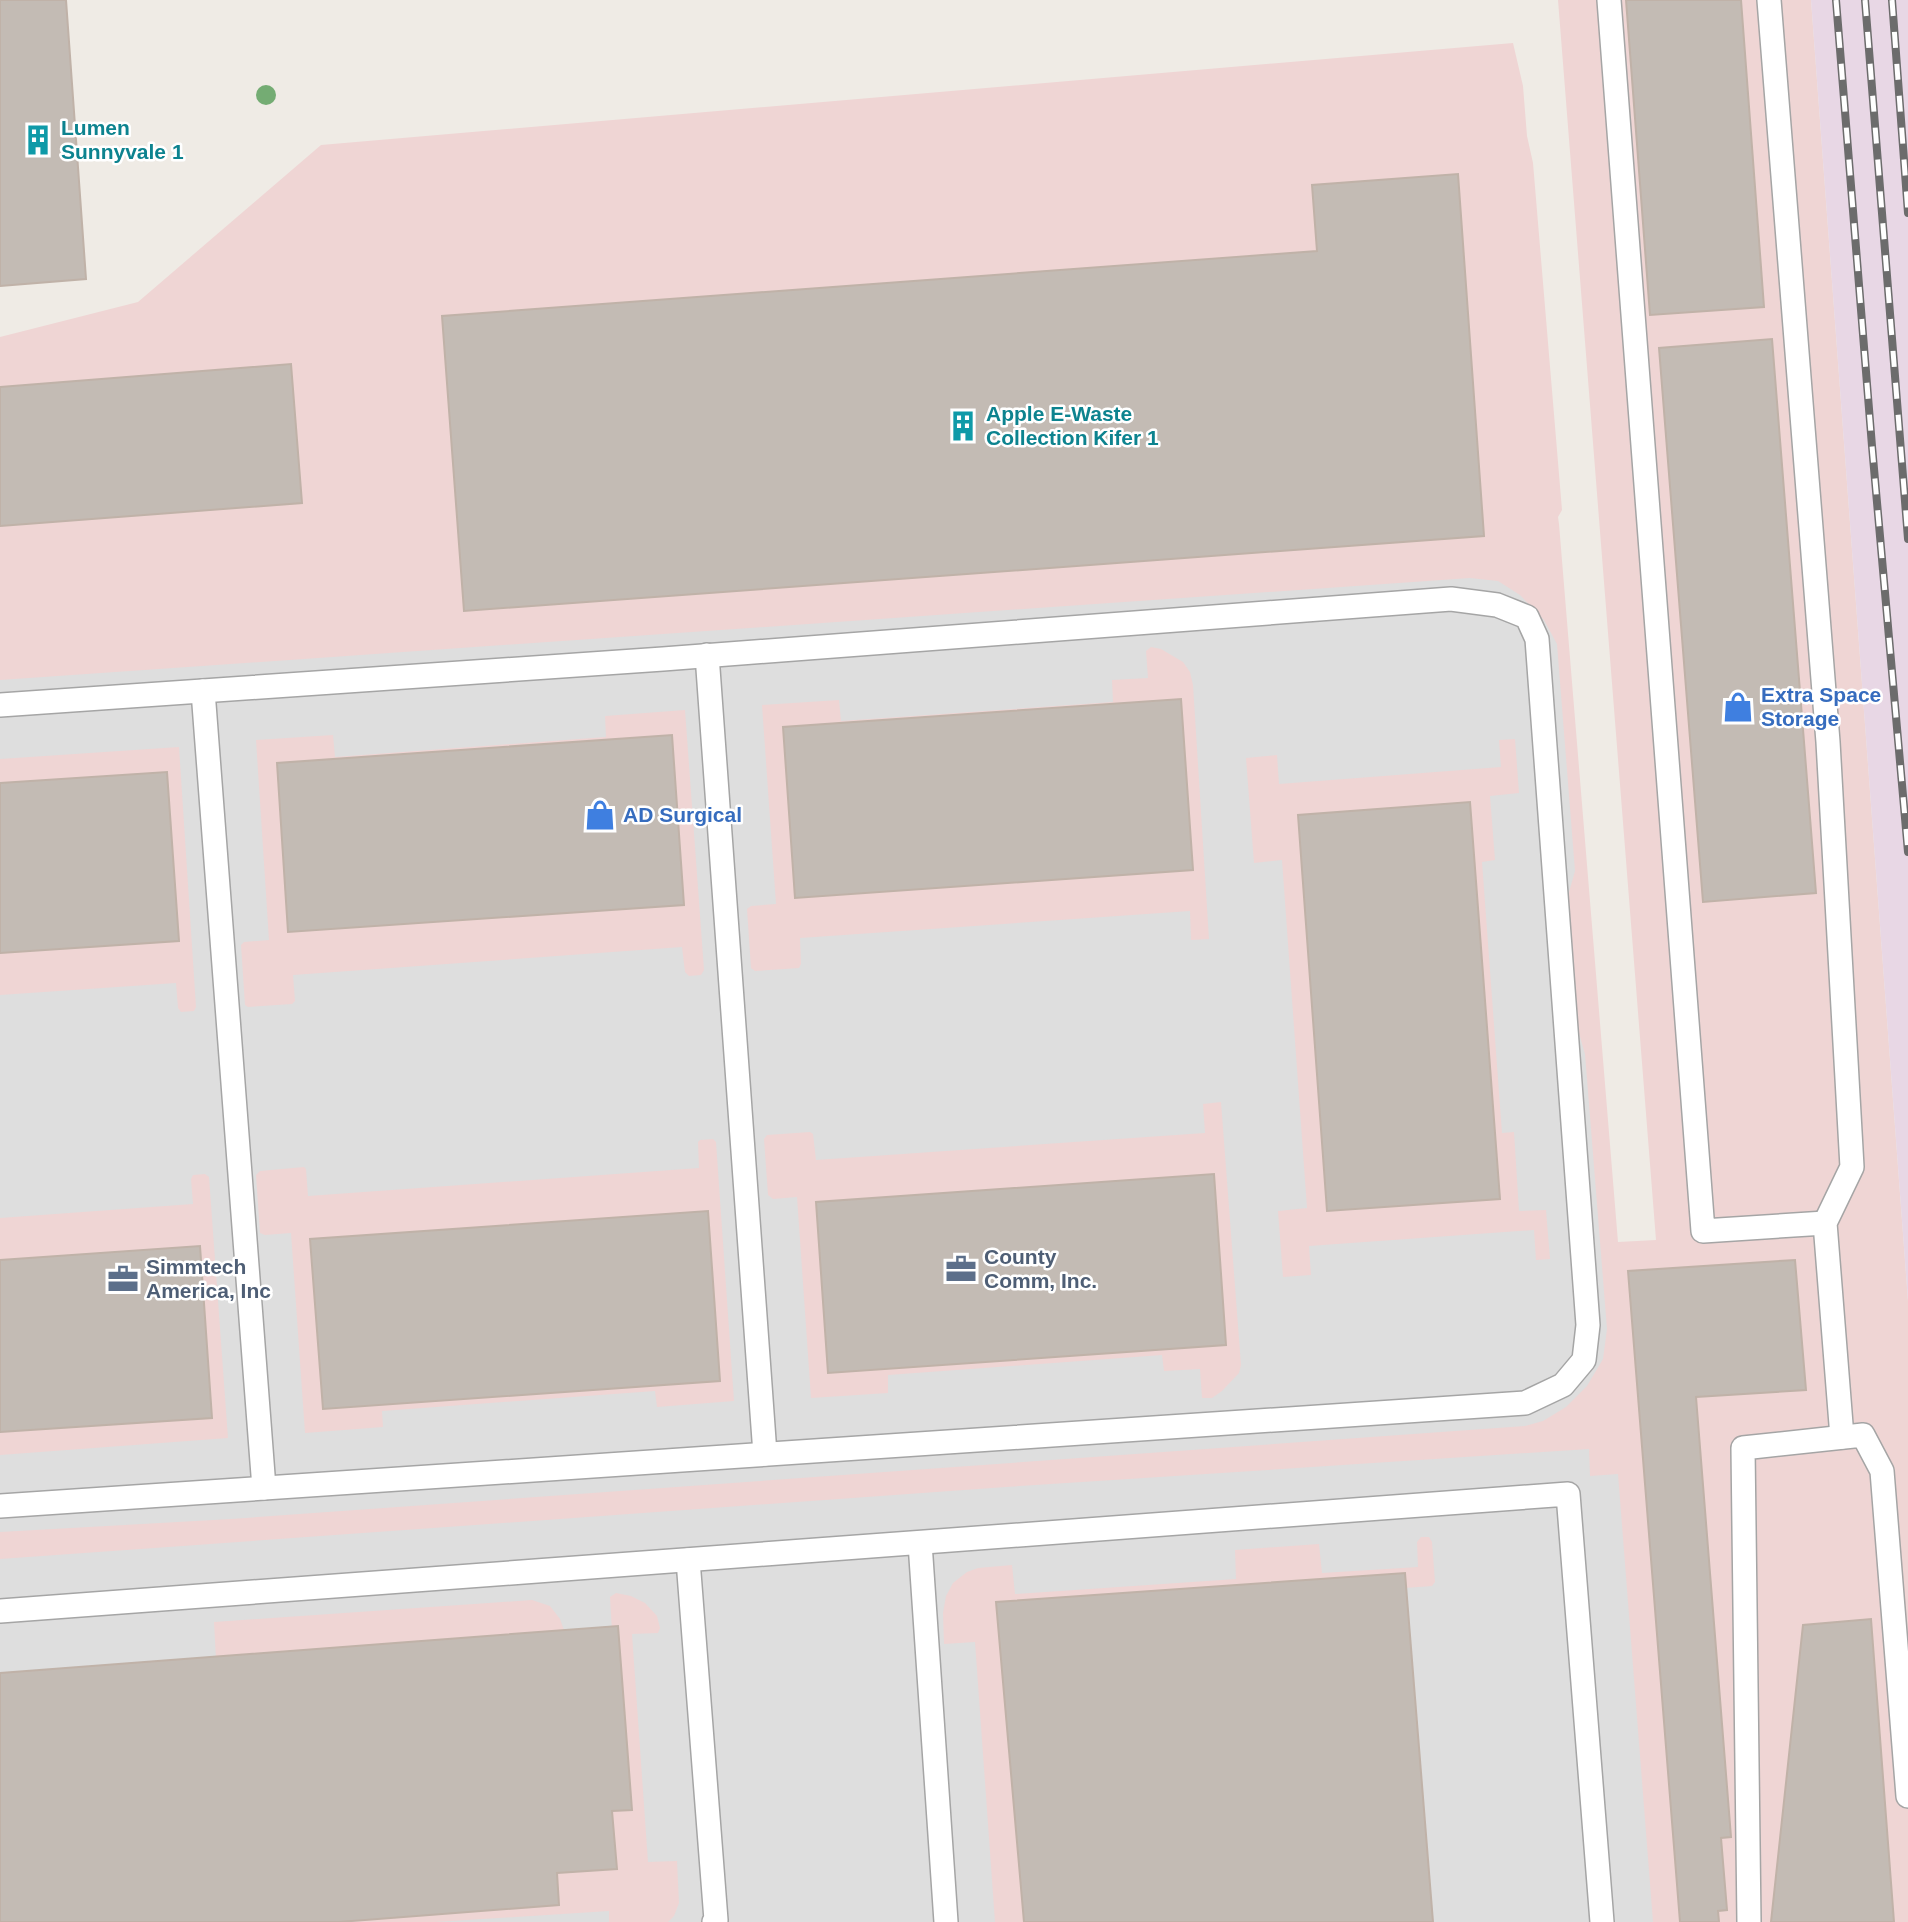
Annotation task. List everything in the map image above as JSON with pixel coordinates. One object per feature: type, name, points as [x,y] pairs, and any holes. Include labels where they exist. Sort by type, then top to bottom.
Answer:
[{"type":"lane","points":[[1609,0],[1703,1231],[1825,1223]]},
{"type":"lane","points":[[1769,0],[1828,742],[1852,1167],[1825,1223],[1842,1437]]},
{"type":"lane","points":[[0,705],[1451,599],[1497,605],[1527,617],[1537,639],[1588,1325],[1584,1360],[1563,1385],[1525,1403],[0,1506]]},
{"type":"lane","points":[[707,655],[765,1454]]},
{"type":"lane","points":[[203,691],[264,1488]]},
{"type":"lane","points":[[1749,1922],[1743,1448],[1863,1435],[1882,1471],[1908,1796]]},
{"type":"lane","points":[[0,1611],[1568,1494],[1602,1922]]},
{"type":"lane","points":[[920,1543],[946,1922]]},
{"type":"lane","points":[[688,1560],[716,1920],[714,1922]]},
{"type":"shaded area","points":[[1558,0],[1811,0],[1908,1301],[1908,1922],[0,1922],[0,337],[138,302],[321,145],[1513,43],[1523,86],[1527,136],[1533,163],[1562,510],[1558,517],[1618,1242],[1656,1240]]},
{"type":"shaded area","points":[[1811,0],[1908,0],[1908,1301]]},
{"type":"shaded area","points":[[1470,578],[1498,581],[1520,595],[1544,620],[1557,644],[1575,871],[1567,899],[1574,1016],[1585,1054],[1607,1329],[1603,1359],[1587,1386],[1566,1407],[1543,1421],[1525,1426],[231,1519],[0,1532],[0,1455],[228,1438],[209,1177],[205,1174],[193,1175],[193,1204],[0,1218],[0,995],[176,983],[178,1008],[181,1012],[194,1011],[196,1007],[179,747],[0,759],[0,680]],"holes":[[[1151,647],[1161,649],[1183,662],[1190,672],[1193,685],[1209,939],[1191,940],[1190,911],[800,938],[799,968],[755,971],[751,968],[747,909],[751,906],[776,904],[762,705],[839,700],[841,721],[1113,702],[1112,680],[1148,678],[1146,651]],[[685,710],[704,970],[701,975],[689,976],[685,972],[682,947],[293,975],[295,1001],[292,1004],[245,1005],[241,945],[244,942],[269,940],[256,740],[333,735],[335,757],[606,737],[605,716]],[[1515,739],[1519,793],[1490,796],[1495,860],[1482,862],[1502,1133],[1514,1132],[1519,1211],[1546,1210],[1550,1259],[1536,1260],[1534,1230],[1309,1246],[1311,1275],[1283,1277],[1278,1211],[1307,1208],[1282,860],[1254,863],[1246,758],[1277,755],[1279,784],[1501,767],[1499,740]],[[1221,1102],[1241,1365],[1239,1373],[1212,1398],[1202,1398],[1200,1369],[1164,1371],[1162,1355],[888,1375],[888,1393],[811,1398],[797,1197],[773,1199],[768,1195],[764,1139],[767,1135],[810,1132],[813,1134],[816,1160],[1205,1133],[1203,1104]],[[713,1139],[716,1142],[734,1401],[657,1407],[655,1391],[382,1411],[383,1427],[305,1433],[291,1233],[260,1233],[256,1175],[260,1171],[304,1167],[308,1196],[699,1168],[698,1142]]]},
{"type":"shaded area","points":[[1589,1449],[1590,1476],[1618,1474],[1653,1922],[1430,1922],[1405,1588],[1432,1586],[1435,1582],[1432,1542],[1429,1537],[1421,1537],[1417,1542],[1418,1567],[1322,1573],[1319,1544],[1235,1550],[1236,1579],[1015,1594],[1012,1565],[978,1568],[967,1572],[953,1583],[946,1596],[943,1613],[944,1644],[975,1642],[995,1922],[668,1922],[674,1916],[679,1903],[677,1861],[648,1862],[632,1634],[658,1633],[660,1628],[657,1616],[645,1603],[631,1596],[616,1593],[610,1597],[612,1632],[566,1636],[560,1619],[550,1606],[532,1600],[214,1622],[216,1659],[0,1676],[0,1559],[1006,1487]]},
{"type":"shaded area","points":[[609,1911],[609,1922],[435,1922]]},
{"type":"building","name":"Lumen Sunnyvale 1","points":[[0,0],[66,0],[86,279],[0,286]]},
{"type":"building","points":[[1626,0],[1741,0],[1764,307],[1650,315]]},
{"type":"building","name":"Apple E-Waste Collection Kifer 1","points":[[1458,174],[1484,536],[464,611],[442,316],[1317,251],[1312,185]]},
{"type":"building","points":[[1772,339],[1816,893],[1703,902],[1659,348]]},
{"type":"building","points":[[291,364],[302,503],[0,526],[0,387]]},
{"type":"building","points":[[1181,699],[1193,870],[795,898],[783,727]]},
{"type":"building","points":[[672,735],[684,905],[288,932],[277,763]]},
{"type":"building","points":[[167,772],[179,941],[0,953],[0,783]]},
{"type":"building","points":[[1470,802],[1500,1199],[1327,1211],[1298,815]]},
{"type":"building","points":[[1214,1174],[1226,1345],[828,1373],[816,1202]]},
{"type":"building","points":[[708,1211],[720,1381],[323,1409],[310,1239]]},
{"type":"building","points":[[200,1246],[212,1418],[0,1432],[0,1260]]},
{"type":"building","points":[[1795,1260],[1806,1390],[1696,1397],[1731,1837],[1721,1838],[1727,1910],[1718,1911],[1719,1922],[1680,1922],[1628,1271]]},
{"type":"building","points":[[1405,1573],[1433,1922],[1024,1922],[996,1602]]},
{"type":"building","points":[[1871,1619],[1894,1922],[1771,1922],[1803,1625]]},
{"type":"building","points":[[618,1626],[632,1810],[612,1811],[617,1869],[557,1873],[559,1905],[339,1922],[0,1922],[0,1673]]},
{"type":"railway","points":[[1836,0],[1908,852]]},
{"type":"railway","points":[[1865,0],[1908,539]]},
{"type":"railway","points":[[1892,0],[1908,213]]},
{"type":"place","name":"Lumen Sunnyvale 1","points":[[38,140]]},
{"type":"place","name":"Apple E-Waste Collection Kifer 1","points":[[963,426]]},
{"type":"place","name":"Extra Space Storage","points":[[1738,707]]},
{"type":"place","name":"AD Surgical","points":[[600,815]]},
{"type":"place","name":"County Comm, Inc.","points":[[961,1269]]},
{"type":"place","name":"Simmtech America, Inc","points":[[123,1279]]}]
